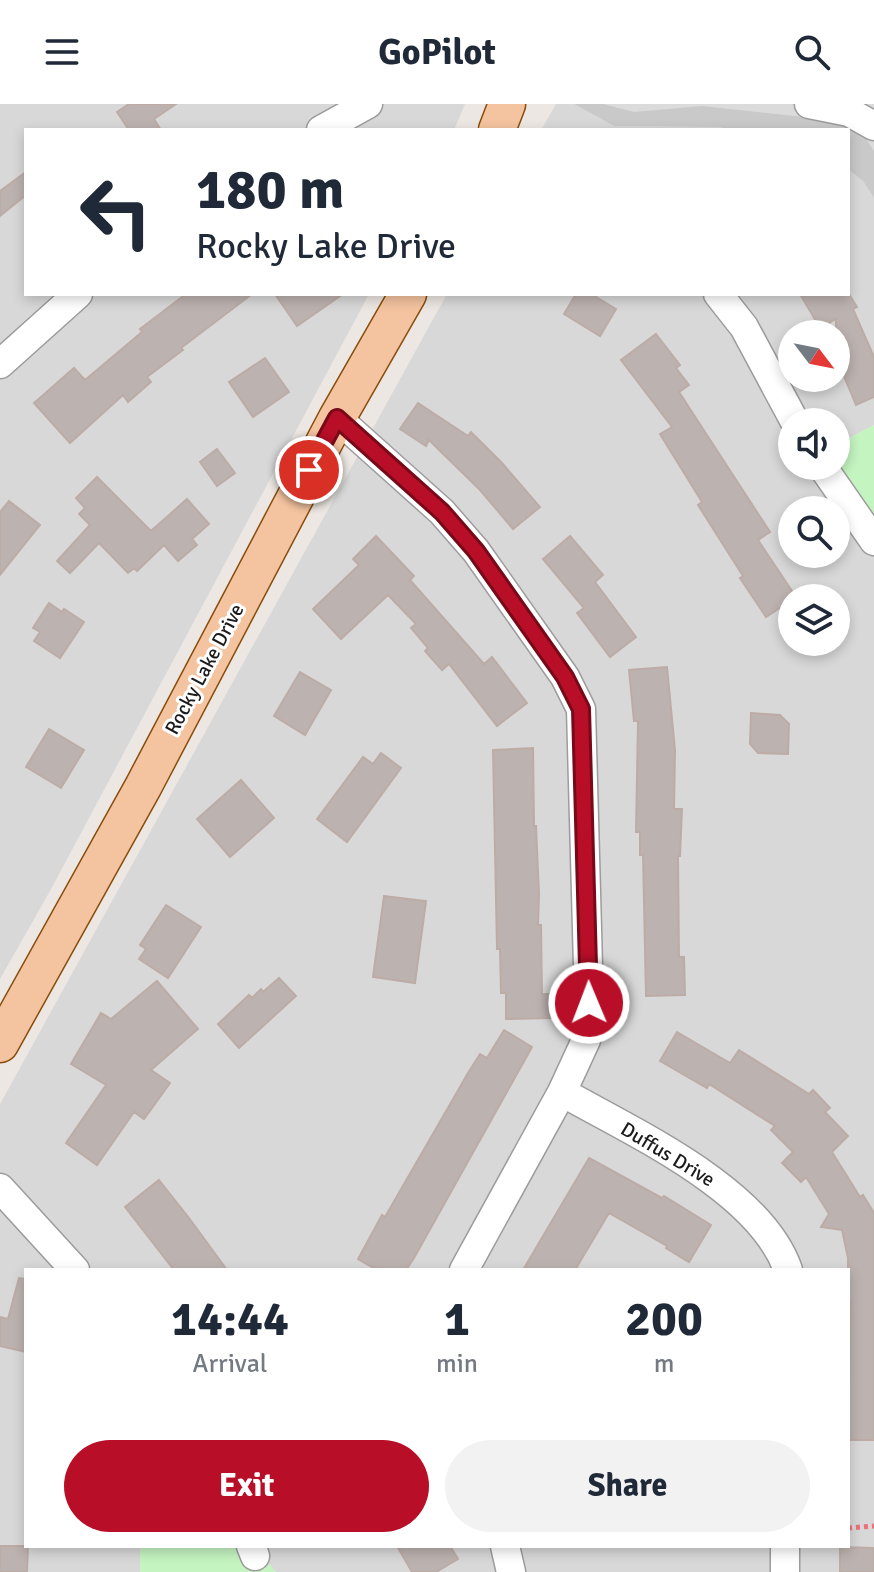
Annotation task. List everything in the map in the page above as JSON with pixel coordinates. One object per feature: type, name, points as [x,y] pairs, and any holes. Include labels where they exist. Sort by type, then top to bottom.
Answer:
[{"type":"main road","points":[[498,128],[507,104]]},
{"type":"main road","name":"Rocky Lake Drive","points":[[0,1044],[143,787],[337,418],[407,296]]},
{"type":"street","points":[[325,128],[368,104]]},
{"type":"street","points":[[809,104],[849,112],[874,126]]},
{"type":"street","points":[[0,364],[76,296]]},
{"type":"street","points":[[720,296],[744,327],[787,408]]},
{"type":"street","points":[[337,418],[442,512],[476,551],[565,677],[581,709],[589,1003],[586,1040],[562,1092],[465,1268]]},
{"type":"street","points":[[832,480],[874,541]]},
{"type":"street","name":"Duffus Drive","points":[[562,1092],[718,1184],[756,1220],[783,1255],[787,1268]]},
{"type":"street","points":[[0,1188],[73,1268]]},
{"type":"street","points":[[505,1548],[511,1572]]},
{"type":"street","points":[[785,1548],[785,1572]]},
{"type":"path","points":[[850,1528],[874,1526]]},
{"type":"shaded area","points":[[0,104],[465,104],[455,128],[24,128],[24,296],[368,296],[0,979]]},
{"type":"shaded area","points":[[556,104],[574,104],[614,126],[723,128],[542,128]]},
{"type":"shaded area","points":[[574,104],[874,104],[874,198],[863,181],[850,171],[850,128],[614,126]]},
{"type":"shaded area","points":[[603,104],[874,104],[874,151],[864,136],[833,120],[702,106],[634,112]]},
{"type":"shaded area","points":[[850,171],[863,181],[874,198],[874,425],[850,438],[850,408],[778,408],[778,480],[842,480],[874,527],[874,1572],[276,1572],[255,1548],[850,1548],[850,1268],[24,1268],[24,1548],[140,1548],[140,1572],[0,1572],[0,1104],[446,296],[850,296]]},
{"type":"green space","points":[[874,425],[874,527],[845,480],[850,480],[850,438]]},
{"type":"green space","points":[[140,1548],[255,1548],[276,1572],[140,1572]]},
{"type":"building","points":[[129,104],[176,104],[154,119],[160,128],[128,128],[117,112]]},
{"type":"building","points":[[24,173],[24,197],[0,216],[0,191]]},
{"type":"building","points":[[183,296],[249,296],[147,377],[151,382],[128,402],[123,395],[70,443],[34,403],[74,368],[85,380],[142,332],[140,329]]},
{"type":"building","points":[[276,296],[340,296],[297,326]]},
{"type":"building","points":[[575,296],[594,296],[616,309],[600,336],[564,314]]},
{"type":"building","points":[[801,296],[850,296],[857,307],[853,309],[874,357],[874,397],[856,405],[850,391],[850,320],[815,320]]},
{"type":"building","points":[[656,334],[680,365],[676,368],[689,385],[679,392],[770,532],[758,540],[787,584],[778,584],[778,609],[766,617],[740,578],[743,576],[698,505],[702,502],[660,434],[672,427],[621,360]]},
{"type":"building","points":[[265,358],[289,392],[253,417],[229,382]]},
{"type":"building","points":[[418,403],[468,436],[471,432],[540,507],[513,529],[480,490],[429,440],[426,446],[400,429]]},
{"type":"building","points":[[217,449],[235,473],[217,486],[200,462]]},
{"type":"building","points":[[97,477],[151,531],[187,499],[209,524],[192,539],[197,545],[178,561],[164,545],[137,571],[134,568],[128,573],[99,543],[70,573],[57,561],[90,525],[79,514],[85,508],[76,498]]},
{"type":"building","points":[[9,501],[40,525],[0,575],[0,512]]},
{"type":"building","points":[[376,536],[414,576],[410,580],[484,664],[492,657],[527,703],[497,726],[449,664],[442,670],[425,651],[428,648],[411,628],[416,624],[388,595],[341,639],[313,609],[359,565],[353,559]]},
{"type":"building","points":[[570,536],[603,575],[595,582],[636,637],[610,657],[577,613],[584,608],[543,559]]},
{"type":"building","points":[[49,603],[84,622],[60,658],[34,641],[40,632],[33,628]]},
{"type":"building","points":[[667,667],[675,750],[674,809],[682,809],[678,856],[679,957],[684,957],[685,995],[646,996],[643,855],[640,855],[640,832],[636,832],[638,721],[634,721],[629,670]]},
{"type":"building","points":[[300,672],[331,690],[305,735],[274,716]]},
{"type":"building","points":[[751,713],[780,715],[789,724],[788,754],[758,753],[750,744]]},
{"type":"building","points":[[49,729],[84,750],[61,788],[26,767]]},
{"type":"building","points":[[533,748],[542,994],[552,994],[552,1018],[506,1019],[506,993],[501,993],[500,949],[497,949],[493,750]]},
{"type":"building","points":[[381,753],[401,768],[347,842],[317,819],[363,757],[373,764]]},
{"type":"building","points":[[241,780],[274,818],[230,857],[197,819]]},
{"type":"building","points":[[384,896],[426,901],[415,983],[373,977]]},
{"type":"building","points":[[166,905],[201,927],[168,978],[139,959],[146,949],[140,945]]},
{"type":"building","points":[[279,978],[296,996],[239,1048],[218,1024],[249,995],[252,998],[261,989],[263,992]]},
{"type":"building","points":[[157,981],[198,1029],[151,1070],[170,1083],[144,1119],[134,1112],[97,1165],[66,1143],[106,1085],[71,1064],[101,1013],[111,1019]]},
{"type":"building","points":[[504,1030],[532,1047],[414,1258],[407,1268],[374,1268],[358,1259],[480,1054],[487,1058]]},
{"type":"building","points":[[677,1032],[730,1063],[739,1050],[809,1094],[813,1090],[830,1108],[825,1112],[848,1136],[832,1152],[860,1197],[863,1195],[874,1213],[874,1440],[850,1440],[850,1268],[842,1230],[821,1227],[829,1214],[806,1177],[801,1182],[782,1163],[793,1152],[771,1130],[775,1126],[709,1084],[707,1088],[660,1061]]},
{"type":"building","points":[[589,1158],[662,1198],[664,1196],[711,1225],[689,1262],[609,1213],[576,1268],[524,1268]]},
{"type":"building","points":[[159,1180],[226,1268],[172,1268],[125,1207]]},
{"type":"building","points":[[19,1278],[24,1279],[24,1352],[0,1346],[0,1317],[8,1319]]},
{"type":"building","points":[[0,1546],[28,1548],[27,1572],[0,1572]]},
{"type":"building","points":[[398,1548],[451,1548],[458,1559],[436,1572],[412,1572]]},
{"type":"building","points":[[840,1548],[874,1548],[874,1572],[840,1572]]},
{"type":"route","points":[[309,470],[337,418],[442,512],[476,551],[565,677],[581,709],[589,1003]]}]
